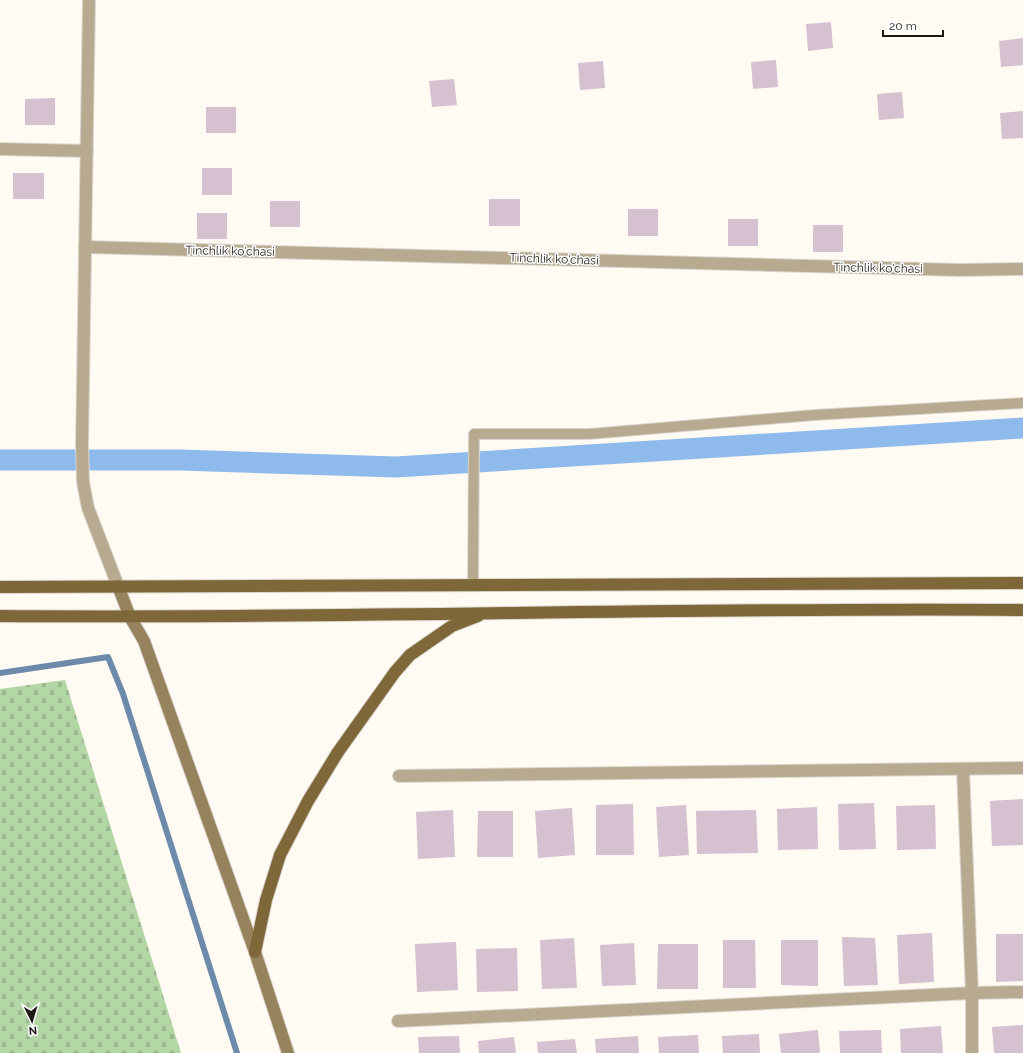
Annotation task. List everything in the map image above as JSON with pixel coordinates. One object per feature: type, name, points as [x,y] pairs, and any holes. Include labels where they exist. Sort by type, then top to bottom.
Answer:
[{"type":"main road","points":[[0,587],[1023,583]]},
{"type":"main road","points":[[118,586],[130,617],[144,641],[255,952],[288,1053]]},
{"type":"main road","points":[[0,616],[130,617],[854,609],[1023,610]]},
{"type":"main road","points":[[255,952],[266,900],[280,855],[308,801],[338,752],[395,672],[410,655],[452,626],[486,613]]},
{"type":"street","points":[[89,0],[82,445],[83,482],[88,508],[118,586]]},
{"type":"street","points":[[0,149],[87,151]]},
{"type":"street","name":"Tinchlik ko'chasi","points":[[85,247],[960,270],[1023,269]]},
{"type":"street","points":[[399,776],[1023,768]]},
{"type":"street","points":[[963,769],[972,993],[972,1053]]},
{"type":"street","points":[[398,1021],[972,993],[1023,992]]},
{"type":"lane","points":[[473,585],[474,434],[589,434],[815,415],[1023,403]]},
{"type":"green space","points":[[65,680],[181,1053],[0,1053],[0,689]]},
{"type":"building","points":[[831,22],[833,48],[808,51],[806,24]]},
{"type":"building","points":[[1023,38],[1023,65],[1001,67],[999,41]]},
{"type":"building","points":[[776,60],[778,87],[753,89],[751,62]]},
{"type":"building","points":[[603,61],[605,88],[580,90],[578,63]]},
{"type":"building","points":[[454,79],[457,105],[432,107],[429,81]]},
{"type":"building","points":[[902,92],[904,118],[879,120],[877,94]]},
{"type":"building","points":[[55,98],[55,125],[25,125],[25,99]]},
{"type":"building","points":[[206,107],[236,107],[236,133],[206,133]]},
{"type":"building","points":[[1023,111],[1023,138],[1002,139],[1000,113]]},
{"type":"building","points":[[202,168],[232,168],[232,195],[202,195]]},
{"type":"building","points":[[13,173],[44,173],[44,199],[13,199]]},
{"type":"building","points":[[489,199],[520,199],[520,226],[489,226]]},
{"type":"building","points":[[270,201],[300,201],[300,227],[270,227]]},
{"type":"building","points":[[628,209],[658,209],[658,236],[628,236]]},
{"type":"building","points":[[197,213],[227,213],[227,239],[197,239]]},
{"type":"building","points":[[728,219],[758,219],[758,246],[728,246]]},
{"type":"building","points":[[813,225],[843,225],[843,252],[813,252]]},
{"type":"building","points":[[1023,799],[1023,845],[992,846],[990,801]]},
{"type":"building","points":[[874,803],[876,849],[839,850],[838,804]]},
{"type":"building","points":[[633,804],[634,855],[596,855],[596,805]]},
{"type":"building","points":[[686,805],[689,855],[659,857],[656,807]]},
{"type":"building","points":[[935,805],[936,849],[897,850],[896,806]]},
{"type":"building","points":[[817,807],[818,849],[778,850],[777,809]]},
{"type":"building","points":[[572,808],[575,855],[538,858],[535,811]]},
{"type":"building","points":[[453,810],[455,857],[418,859],[416,812]]},
{"type":"building","points":[[756,810],[758,853],[697,854],[696,811]]},
{"type":"building","points":[[478,811],[513,811],[513,857],[477,857]]},
{"type":"building","points":[[932,933],[934,982],[899,984],[897,935]]},
{"type":"building","points":[[996,934],[1023,934],[1023,981],[996,982]]},
{"type":"building","points":[[842,937],[875,938],[878,985],[844,986]]},
{"type":"building","points":[[574,938],[577,988],[542,989],[540,940]]},
{"type":"building","points":[[723,940],[755,940],[756,988],[723,988]]},
{"type":"building","points":[[781,940],[818,940],[818,986],[781,985]]},
{"type":"building","points":[[456,942],[458,990],[417,992],[415,944]]},
{"type":"building","points":[[634,943],[636,985],[602,986],[600,945]]},
{"type":"building","points":[[658,944],[698,944],[698,989],[657,989]]},
{"type":"building","points":[[517,948],[518,991],[477,992],[476,949]]},
{"type":"building","points":[[1023,1025],[1023,1053],[994,1053],[992,1027]]},
{"type":"building","points":[[941,1026],[943,1053],[901,1053],[900,1029]]},
{"type":"building","points":[[818,1030],[820,1053],[781,1053],[779,1034]]},
{"type":"building","points":[[881,1030],[882,1053],[840,1053],[839,1031]]},
{"type":"building","points":[[759,1034],[760,1053],[723,1053],[722,1036]]},
{"type":"building","points":[[698,1035],[699,1053],[659,1053],[658,1037]]},
{"type":"building","points":[[459,1036],[460,1053],[419,1053],[418,1037]]},
{"type":"building","points":[[638,1036],[639,1053],[596,1053],[595,1039]]},
{"type":"building","points":[[514,1037],[516,1053],[479,1053],[478,1041]]},
{"type":"building","points":[[575,1039],[577,1053],[538,1053],[537,1042]]},
{"type":"waterway","points":[[0,460],[180,460],[396,467],[1023,428]]},
{"type":"waterway","points":[[0,673],[108,657],[123,694],[237,1053]]}]
